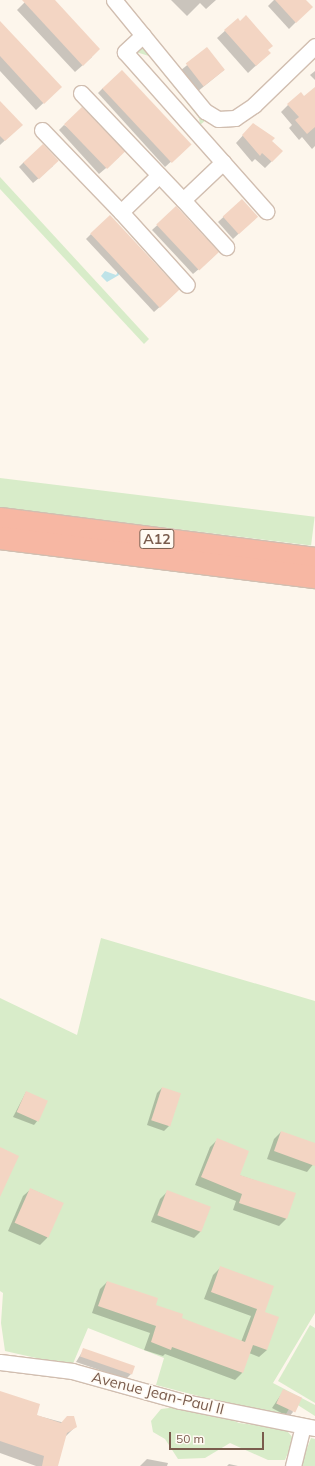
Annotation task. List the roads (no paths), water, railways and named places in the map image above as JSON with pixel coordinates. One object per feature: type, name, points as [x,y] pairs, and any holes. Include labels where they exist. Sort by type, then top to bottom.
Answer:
[{"type":"highway","name":"A12","points":[[0,519],[315,559]]},
{"type":"highway","name":"A12","points":[[0,538],[315,577]]},
{"type":"street","points":[[114,0],[205,111],[218,119],[235,118],[254,105],[315,46]]},
{"type":"street","points":[[143,35],[125,52],[266,211]]},
{"type":"street","points":[[81,93],[226,247]]},
{"type":"street","points":[[42,130],[121,212],[187,285]]},
{"type":"street","points":[[183,200],[223,162]]},
{"type":"street","points":[[121,212],[159,175]]},
{"type":"street","name":"Avenue Jean-Paul II","points":[[0,1362],[72,1371],[180,1401],[309,1427]]},
{"type":"street","points":[[293,1466],[309,1427]]},
{"type":"water","points":[[105,271],[116,275],[118,272],[119,275],[107,282],[101,276]]}]
